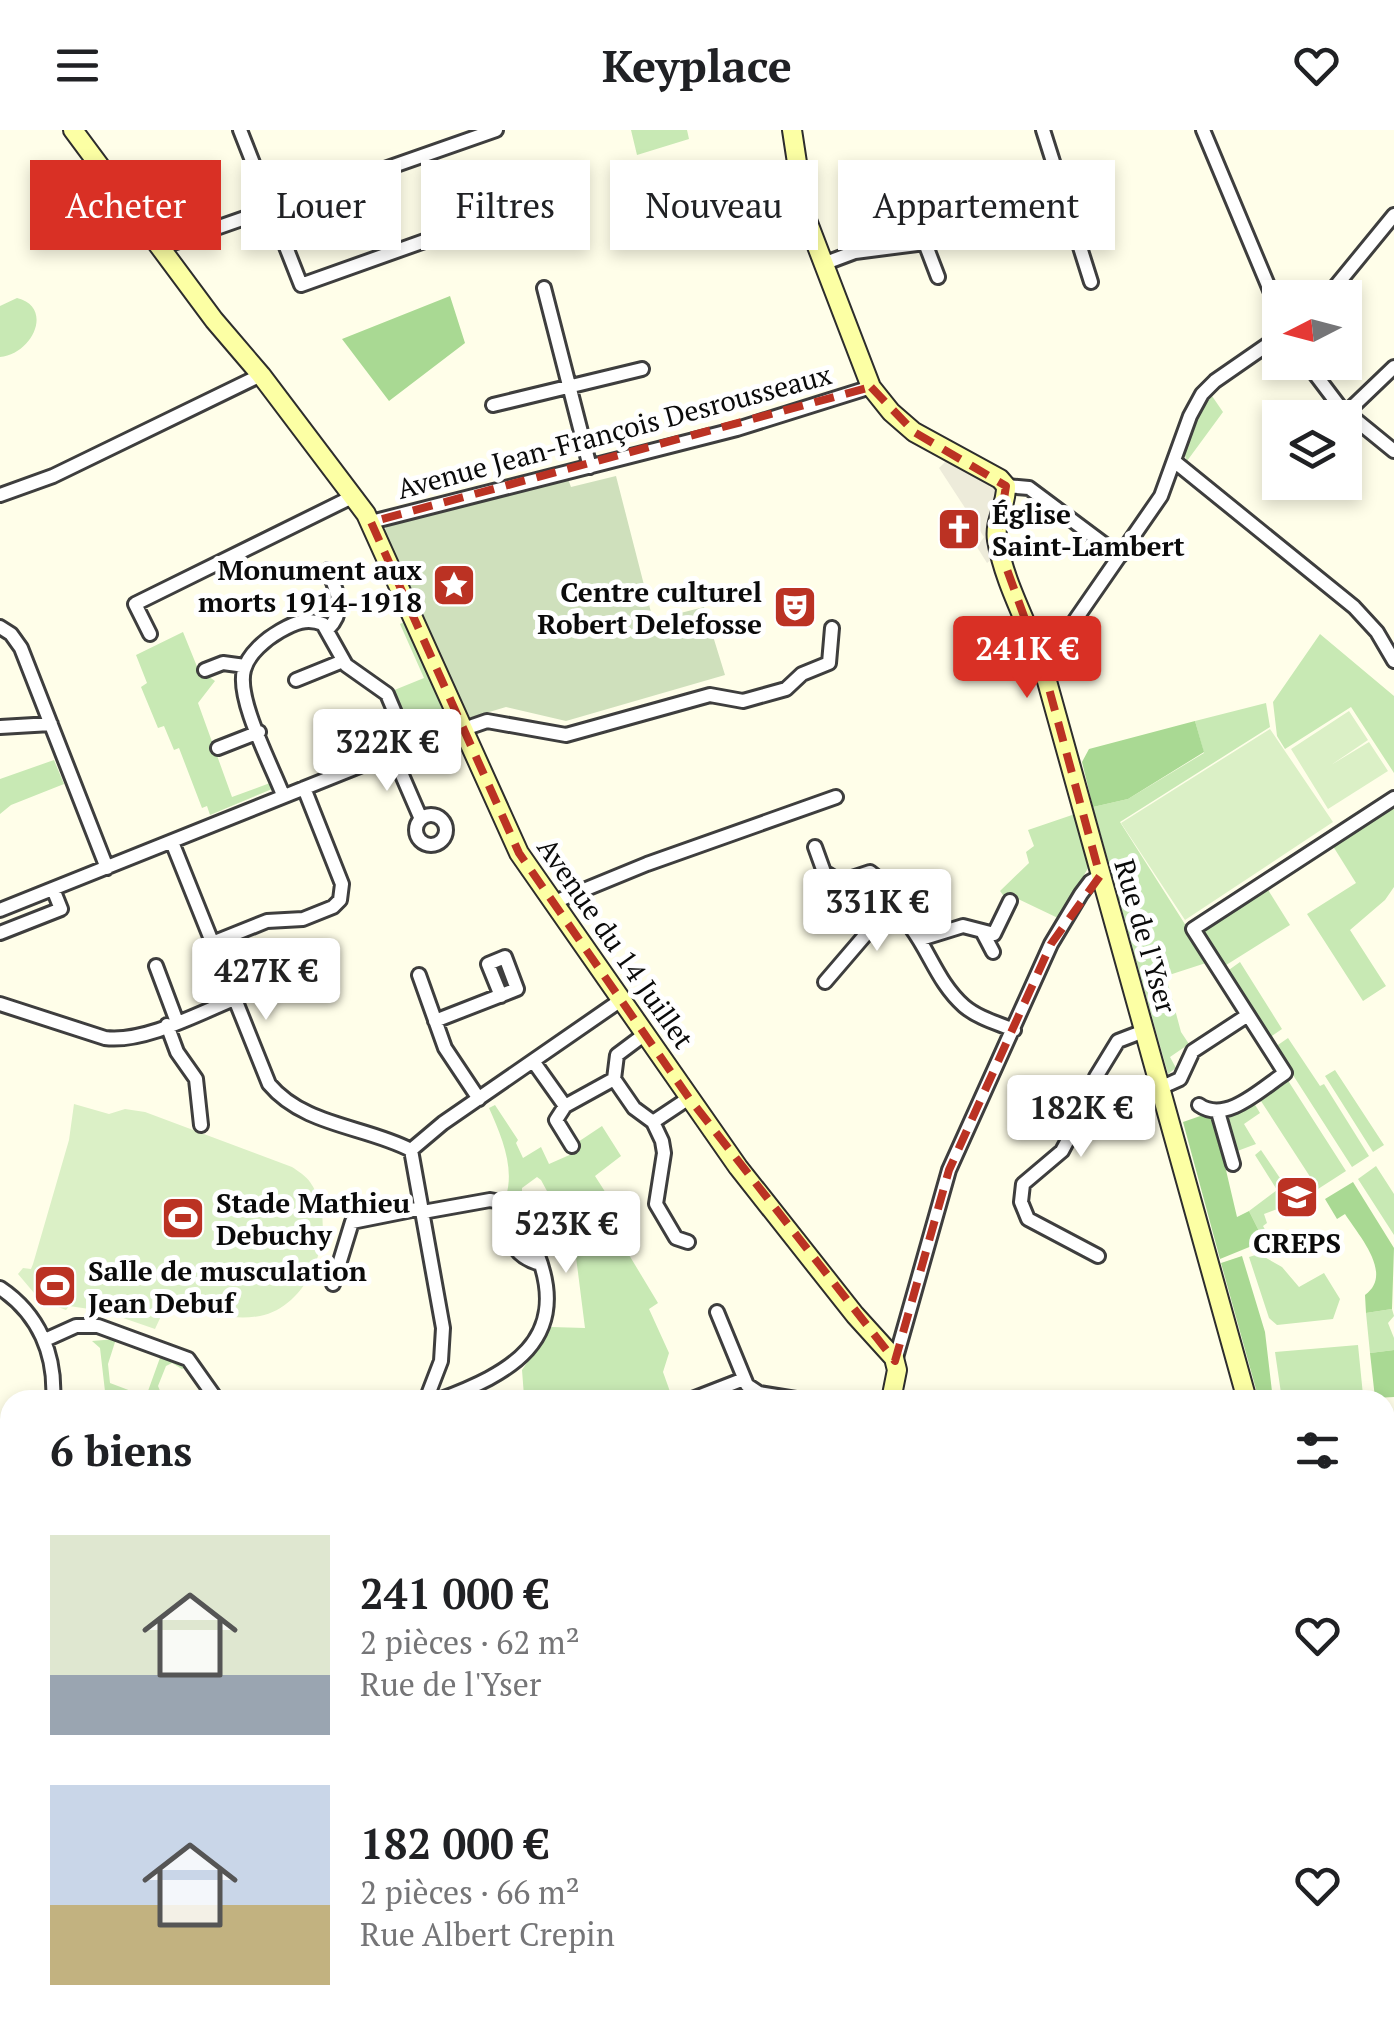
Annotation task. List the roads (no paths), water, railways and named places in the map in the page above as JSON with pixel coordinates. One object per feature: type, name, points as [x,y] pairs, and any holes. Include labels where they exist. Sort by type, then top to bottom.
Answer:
[{"type":"street","name":"Avenue du 14 Juillet","points":[[73,130],[95,160]]},
{"type":"street","points":[[240,130],[252,160]]},
{"type":"street","points":[[401,163],[496,130]]},
{"type":"street","points":[[792,130],[800,195],[870,387],[908,428],[1006,486],[1029,488],[1120,556]]},
{"type":"street","points":[[1042,130],[1052,160]]},
{"type":"street","points":[[1203,130],[1266,280]]},
{"type":"street","points":[[1341,280],[1394,215]]},
{"type":"street","name":"Avenue du 14 Juillet","points":[[161,250],[370,522],[514,844],[552,902],[765,1203],[895,1361]]},
{"type":"street","points":[[288,250],[301,284],[399,250]]},
{"type":"street","points":[[823,264],[871,250]]},
{"type":"street","points":[[928,250],[938,277]]},
{"type":"street","points":[[1081,250],[1091,282]]},
{"type":"street","points":[[544,288],[590,467]]},
{"type":"street","points":[[1041,659],[1058,645],[1158,502],[1196,404],[1206,389],[1262,349]]},
{"type":"street","points":[[1360,400],[1394,367]]},
{"type":"street","points":[[493,406],[642,369]]},
{"type":"street","points":[[0,494],[53,476],[261,376]]},
{"type":"street","points":[[1320,380],[1336,400]]},
{"type":"street","name":"Avenue Jean-François Desrousseaux","points":[[370,522],[737,429],[870,387]]},
{"type":"street","points":[[1362,426],[1394,451]]},
{"type":"street","points":[[1174,460],[1365,618],[1394,661]]},
{"type":"street","name":"Rue de l'Yser","points":[[1006,486],[996,528],[999,548],[1016,602],[1041,659],[1245,1390]]},
{"type":"street","points":[[150,634],[135,604],[352,497]]},
{"type":"street","points":[[328,570],[340,600],[337,616],[328,629]]},
{"type":"street","points":[[284,795],[243,689],[246,666],[265,641],[290,625],[312,620],[328,629],[343,661],[387,694],[409,746]]},
{"type":"street","points":[[0,627],[11,634],[20,648],[107,868]]},
{"type":"street","points":[[0,910],[463,727],[492,721],[566,735],[714,694],[743,701],[786,689],[802,674],[830,663],[832,628]]},
{"type":"street","points":[[296,680],[343,661]]},
{"type":"street","points":[[205,670],[223,663],[246,666]]},
{"type":"street","points":[[0,728],[51,724]]},
{"type":"street","points":[[218,748],[259,732]]},
{"type":"street","points":[[392,752],[420,819]]},
{"type":"street","points":[[212,942],[268,921],[303,918],[340,900],[342,884],[304,788]]},
{"type":"street","points":[[552,902],[836,796]]},
{"type":"street","points":[[1199,1105],[1218,1112],[1285,1074],[1193,928],[1394,798]]},
{"type":"street","points":[[172,842],[264,1076],[282,1098],[307,1113],[411,1150]]},
{"type":"street","points":[[815,847],[824,872],[842,883],[847,906],[852,910],[884,902]]},
{"type":"street","points":[[842,883],[870,872],[875,876],[884,902],[908,920],[961,1003],[978,1016],[1014,1030]]},
{"type":"street","points":[[893,1390],[895,1361],[946,1177],[1058,931],[1086,887],[1100,876]]},
{"type":"street","points":[[0,933],[62,909],[53,889]]},
{"type":"street","points":[[921,939],[963,926],[990,935],[997,931],[1010,901]]},
{"type":"street","points":[[825,982],[867,933],[860,910]]},
{"type":"street","points":[[983,933],[993,952]]},
{"type":"street","points":[[156,966],[177,1052],[196,1080],[201,1125]]},
{"type":"street","points":[[418,975],[449,1054],[479,1098]]},
{"type":"street","points":[[435,1021],[500,996]]},
{"type":"street","points":[[0,1004],[112,1039],[130,1038],[234,1000]]},
{"type":"street","points":[[411,1150],[620,1000]]},
{"type":"street","points":[[1160,1088],[1180,1080],[1193,1051],[1248,1015]]},
{"type":"street","points":[[1098,1256],[1028,1219],[1020,1193],[1026,1181],[1062,1151],[1114,1045],[1144,1031]]},
{"type":"street","points":[[645,1034],[616,1055],[614,1079],[634,1108],[652,1122],[664,1147],[657,1209],[676,1238],[688,1242]]},
{"type":"street","points":[[534,1060],[565,1106]]},
{"type":"street","points":[[572,1146],[556,1120],[565,1106],[614,1079]]},
{"type":"street","points":[[652,1122],[689,1098]]},
{"type":"street","points":[[1218,1112],[1233,1164]]},
{"type":"street","points":[[411,1150],[444,1336],[441,1361],[430,1390]]},
{"type":"street","points":[[333,1284],[352,1222],[490,1200],[511,1204],[523,1220],[541,1264],[546,1283],[545,1306],[530,1347],[506,1371],[474,1390]]},
{"type":"street","points":[[0,1288],[29,1314],[44,1340],[53,1373],[53,1390]]},
{"type":"street","points":[[717,1312],[752,1390]]},
{"type":"street","points":[[44,1340],[76,1326],[98,1326],[188,1359],[210,1390]]},
{"type":"street","points":[[715,1390],[744,1378]]},
{"type":"place","name":"Église Saint-Lambert","points":[[959,529]]},
{"type":"place","name":"Monument aux morts 1914-1918","points":[[454,585]]},
{"type":"place","name":"Centre culturel Robert Delefosse","points":[[795,607]]},
{"type":"place","name":"CREPS","points":[[1297,1197]]},
{"type":"place","name":"Stade Mathieu Debuchy","points":[[183,1218]]},
{"type":"place","name":"Salle de musculation Jean Debuf","points":[[55,1286]]}]
